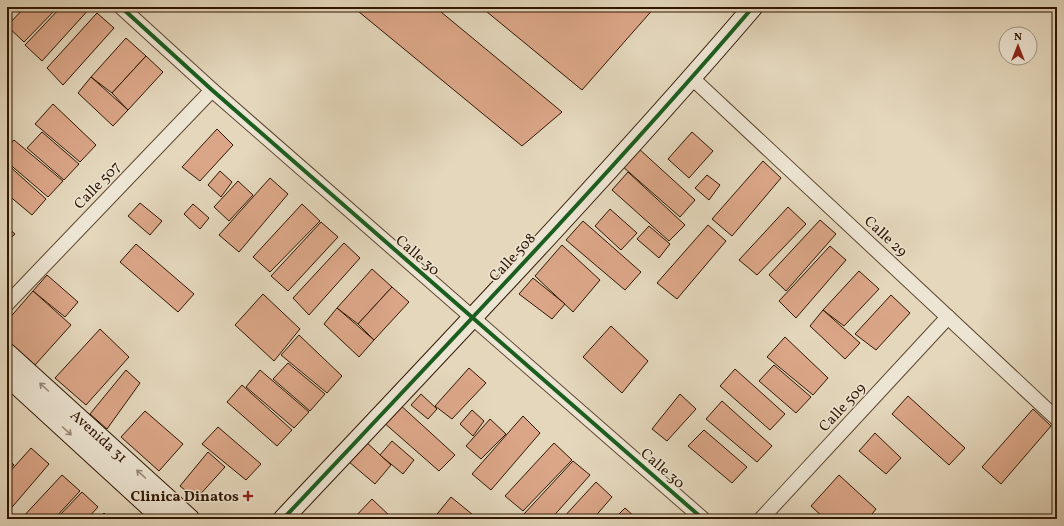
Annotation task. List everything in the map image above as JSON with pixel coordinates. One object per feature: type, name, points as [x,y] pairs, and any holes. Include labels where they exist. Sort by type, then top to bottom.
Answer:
[{"type":"street","name":"Calle 30","points":[[121,7],[212,90],[702,519]]},
{"type":"street","name":"Calle 508","points":[[284,519],[472,318],[692,78],[753,7]]},
{"type":"street","name":"Calle 29","points":[[692,78],[1057,419]]},
{"type":"street","name":"Calle 507","points":[[7,304],[212,90]]},
{"type":"street","name":"Calle 509","points":[[761,519],[948,317]]},
{"type":"street","name":"Avenida 31","points":[[7,353],[190,519]]},
{"type":"street","name":"Avenida 31","points":[[7,376],[163,519]]},
{"type":"building","points":[[25,7],[58,7],[24,42],[7,26]]},
{"type":"building","points":[[61,7],[91,7],[42,61],[25,45]]},
{"type":"building","points":[[353,7],[435,7],[562,112],[522,146]]},
{"type":"building","points":[[481,7],[655,7],[582,90]]},
{"type":"building","points":[[97,13],[114,28],[63,85],[47,68]]},
{"type":"building","points":[[126,38],[146,56],[112,93],[91,77]]},
{"type":"building","points":[[146,56],[163,72],[128,110],[112,93]]},
{"type":"building","points":[[91,77],[128,110],[113,126],[78,93]]},
{"type":"building","points":[[53,104],[96,145],[80,162],[35,124]]},
{"type":"building","points":[[217,129],[233,145],[200,181],[182,167]]},
{"type":"building","points":[[42,132],[79,164],[64,180],[27,148]]},
{"type":"building","points":[[692,132],[713,151],[689,178],[668,159]]},
{"type":"building","points":[[14,140],[63,181],[48,197],[7,162],[7,148]]},
{"type":"building","points":[[638,148],[695,200],[680,217],[622,166]]},
{"type":"building","points":[[763,161],[781,178],[732,236],[712,219]]},
{"type":"building","points":[[7,164],[46,199],[32,215],[7,194]]},
{"type":"building","points":[[220,171],[232,182],[221,197],[208,185]]},
{"type":"building","points":[[628,172],[685,225],[669,241],[612,190]]},
{"type":"building","points":[[707,175],[720,185],[709,200],[695,188]]},
{"type":"building","points":[[270,178],[288,194],[239,252],[219,235]]},
{"type":"building","points":[[238,181],[253,195],[229,221],[214,207]]},
{"type":"building","points":[[140,203],[162,221],[150,235],[128,216]]},
{"type":"building","points":[[193,204],[209,218],[200,229],[184,214]]},
{"type":"building","points":[[302,204],[320,221],[270,272],[253,257]]},
{"type":"building","points":[[788,207],[806,224],[757,275],[739,260]]},
{"type":"building","points":[[610,209],[637,233],[621,250],[595,226]]},
{"type":"building","points":[[820,220],[836,234],[786,291],[769,275]]},
{"type":"building","points":[[583,221],[641,272],[625,290],[566,240]]},
{"type":"building","points":[[321,222],[338,237],[288,291],[271,276]]},
{"type":"building","points":[[708,225],[726,241],[677,299],[657,283]]},
{"type":"building","points":[[649,226],[670,244],[659,258],[637,239]]},
{"type":"building","points":[[7,227],[15,234],[7,242]]},
{"type":"building","points":[[344,243],[360,258],[309,315],[293,298]]},
{"type":"building","points":[[136,244],[194,294],[178,312],[120,262]]},
{"type":"building","points":[[562,245],[600,280],[573,312],[535,276]]},
{"type":"building","points":[[830,246],[846,260],[796,318],[779,301]]},
{"type":"building","points":[[372,269],[392,287],[358,324],[337,308]]},
{"type":"building","points":[[859,271],[879,289],[844,326],[823,310]]},
{"type":"building","points":[[47,275],[78,302],[65,317],[33,291]]},
{"type":"building","points":[[533,278],[565,304],[552,319],[519,294]]},
{"type":"building","points":[[392,287],[409,302],[374,340],[358,324]]},
{"type":"building","points":[[33,291],[71,325],[35,365],[7,340],[7,321]]},
{"type":"building","points":[[263,294],[300,329],[274,361],[235,325]]},
{"type":"building","points":[[891,295],[910,313],[876,350],[855,334]]},
{"type":"building","points":[[337,308],[374,340],[359,357],[324,324]]},
{"type":"building","points":[[823,310],[860,343],[845,359],[810,326]]},
{"type":"building","points":[[611,326],[648,361],[622,393],[583,357]]},
{"type":"building","points":[[100,329],[129,357],[86,405],[55,378]]},
{"type":"building","points":[[299,335],[342,376],[327,393],[281,355]]},
{"type":"building","points":[[785,337],[828,378],[813,395],[767,357]]},
{"type":"building","points":[[288,363],[325,394],[310,411],[273,379]]},
{"type":"building","points":[[774,365],[811,397],[796,413],[759,381]]},
{"type":"building","points":[[469,368],[486,383],[452,419],[435,406]]},
{"type":"building","points":[[735,369],[785,414],[770,430],[720,386]]},
{"type":"building","points":[[126,370],[140,383],[107,429],[90,414]]},
{"type":"building","points":[[260,370],[309,412],[294,428],[246,387]]},
{"type":"building","points":[[242,385],[292,430],[277,446],[227,402]]},
{"type":"building","points":[[421,394],[437,409],[428,419],[411,405]]},
{"type":"building","points":[[680,394],[696,409],[667,441],[652,429]]},
{"type":"building","points":[[908,396],[965,448],[949,465],[892,414]]},
{"type":"building","points":[[722,401],[772,446],[757,462],[706,419]]},
{"type":"building","points":[[398,403],[455,455],[439,471],[382,421]]},
{"type":"building","points":[[1033,409],[1051,426],[1001,484],[982,467]]},
{"type":"building","points":[[472,410],[484,421],[473,436],[460,424]]},
{"type":"building","points":[[145,411],[183,444],[159,471],[121,437]]},
{"type":"building","points":[[523,416],[540,433],[491,490],[472,474]]},
{"type":"building","points":[[490,419],[506,434],[481,459],[466,446]]},
{"type":"building","points":[[218,427],[261,464],[246,480],[202,444]]},
{"type":"building","points":[[704,430],[747,467],[732,483],[688,446]]},
{"type":"building","points":[[875,433],[901,458],[886,474],[859,451]]},
{"type":"building","points":[[364,440],[391,465],[375,484],[348,461]]},
{"type":"building","points":[[392,441],[414,460],[403,474],[380,455]]},
{"type":"building","points":[[554,443],[572,460],[523,511],[505,496]]},
{"type":"building","points":[[31,448],[49,464],[7,513],[7,475]]},
{"type":"building","points":[[208,452],[225,467],[196,499],[180,486]]},
{"type":"building","points":[[7,458],[14,465],[7,472]]},
{"type":"building","points":[[573,461],[590,475],[551,519],[528,519],[523,515]]},
{"type":"building","points":[[62,475],[80,491],[54,519],[21,519]]},
{"type":"building","points":[[839,475],[876,509],[868,519],[825,519],[811,506]]},
{"type":"building","points":[[596,482],[612,497],[593,519],[562,519]]},
{"type":"building","points":[[82,492],[98,507],[87,519],[56,519]]},
{"type":"building","points":[[451,497],[478,519],[433,519]]},
{"type":"building","points":[[372,499],[393,519],[353,519]]},
{"type":"building","points":[[625,508],[637,519],[614,519]]},
{"type":"building","points":[[104,513],[110,519],[99,519]]},
{"type":"cycle path","points":[[121,7],[212,90],[703,519]]},
{"type":"cycle path","points":[[283,519],[580,202],[753,7]]},
{"type":"place","name":"Clinica Dinatos","points":[[248,496]]}]
